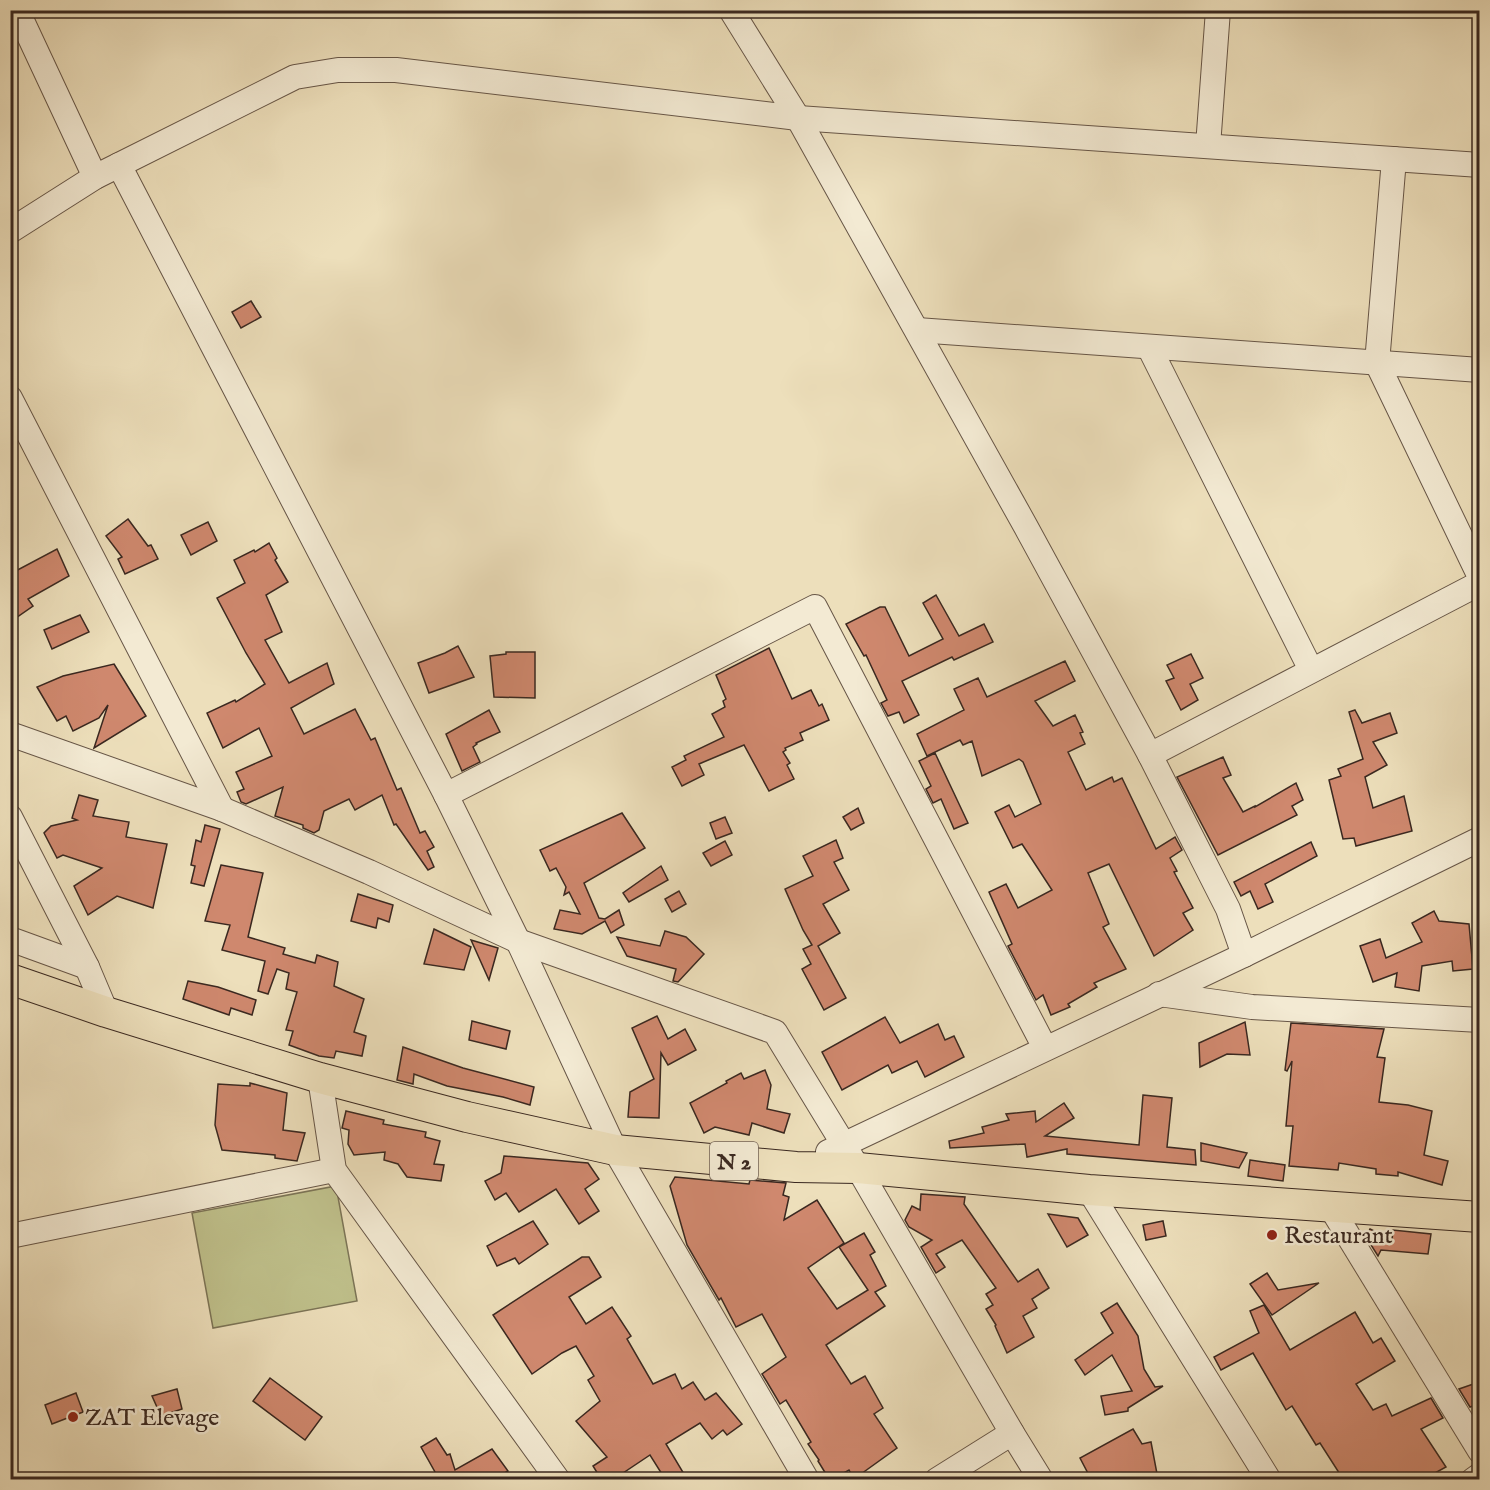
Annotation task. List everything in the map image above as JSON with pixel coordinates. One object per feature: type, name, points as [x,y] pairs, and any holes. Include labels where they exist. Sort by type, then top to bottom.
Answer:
[{"type":"main road","name":"N 2","points":[[10,979],[106,1012],[320,1078],[467,1117],[615,1150],[796,1167],[850,1156],[1089,1190],[1479,1217]]},
{"type":"street","points":[[16,10],[95,177]]},
{"type":"street","points":[[731,10],[798,118],[1150,754],[1228,909],[1244,955]]},
{"type":"street","points":[[1208,146],[1218,10]]},
{"type":"street","points":[[10,231],[95,177],[295,77],[338,70],[396,70],[798,118],[1479,165]]},
{"type":"street","points":[[1394,159],[1377,363],[1479,577]]},
{"type":"street","points":[[119,165],[446,795],[518,941],[615,1150],[807,1479]]},
{"type":"street","points":[[917,330],[1479,370]]},
{"type":"street","points":[[1149,347],[1311,670]]},
{"type":"street","points":[[10,398],[222,809]]},
{"type":"street","points":[[1150,754],[1479,583]]},
{"type":"street","points":[[446,795],[815,607],[1044,1048]]},
{"type":"street","points":[[10,734],[222,809],[369,872],[518,941],[775,1032],[1041,1479]]},
{"type":"street","points":[[10,817],[87,966],[106,1012]]},
{"type":"street","points":[[850,1156],[1044,1048],[1244,955],[1479,839]]},
{"type":"street","points":[[10,939],[87,966]]},
{"type":"street","points":[[1159,994],[1252,1007],[1479,1020]]},
{"type":"street","points":[[320,1078],[334,1170],[558,1479]]},
{"type":"street","points":[[10,1236],[334,1170]]},
{"type":"street","points":[[1089,1190],[1269,1479]]},
{"type":"street","points":[[1330,1206],[1479,1451]]},
{"type":"street","points":[[937,1479],[1012,1433]]},
{"type":"street","points":[[1473,1479],[1479,1475]]},
{"type":"green space","points":[[336,1186],[357,1301],[213,1328],[192,1213]]},
{"type":"building","points":[[251,301],[261,317],[241,328],[232,312]]},
{"type":"building","points":[[128,519],[148,546],[151,545],[158,559],[125,574],[118,559],[122,557],[106,536]]},
{"type":"building","points":[[208,522],[217,541],[191,555],[181,535]]},
{"type":"building","points":[[269,543],[277,558],[275,560],[288,582],[266,595],[282,632],[265,640],[289,683],[327,663],[334,684],[291,708],[304,734],[355,709],[371,740],[375,738],[397,790],[401,788],[420,833],[425,831],[434,847],[427,851],[434,867],[428,870],[396,824],[394,825],[382,795],[355,810],[349,799],[324,811],[319,830],[314,833],[303,828],[303,825],[275,816],[283,787],[246,804],[241,802],[237,792],[244,789],[236,772],[272,756],[259,728],[223,748],[207,713],[235,700],[236,702],[265,684],[217,598],[245,583],[234,560],[254,550],[255,552]]},
{"type":"building","points":[[57,549],[69,576],[28,599],[33,606],[10,622],[10,574]]},
{"type":"building","points":[[936,595],[959,636],[984,624],[993,642],[954,660],[952,657],[902,681],[919,715],[904,723],[899,712],[888,716],[881,703],[887,700],[866,655],[864,656],[846,624],[880,607],[885,607],[909,656],[943,639],[923,603]]},
{"type":"building","points":[[80,615],[89,632],[52,649],[44,630]]},
{"type":"building","points":[[458,646],[474,677],[429,693],[418,663]]},
{"type":"building","points":[[769,648],[792,699],[811,690],[819,706],[822,704],[829,720],[800,733],[803,740],[785,748],[783,752],[790,763],[787,765],[794,779],[769,791],[744,745],[699,764],[704,775],[682,786],[672,767],[686,760],[684,756],[724,737],[712,714],[725,707],[723,701],[726,699],[716,675]]},
{"type":"building","points":[[506,652],[535,652],[535,698],[494,697],[490,656],[506,654]]},
{"type":"building","points":[[1191,654],[1203,678],[1190,684],[1198,700],[1181,710],[1166,681],[1174,678],[1167,665]]},
{"type":"building","points":[[1065,661],[1075,681],[1035,701],[1053,726],[1075,715],[1083,732],[1080,733],[1085,744],[1068,752],[1086,790],[1112,777],[1114,782],[1122,778],[1156,849],[1175,837],[1182,850],[1170,858],[1177,871],[1174,872],[1193,908],[1183,913],[1193,930],[1154,956],[1109,864],[1088,873],[1109,924],[1103,927],[1126,969],[1094,983],[1097,987],[1068,1004],[1070,1007],[1051,1015],[1043,995],[1036,1000],[1008,946],[1012,944],[989,892],[1006,884],[1018,908],[1052,890],[1022,844],[1013,848],[995,812],[1009,805],[1015,817],[1041,804],[1023,762],[1019,759],[982,776],[972,741],[963,745],[960,740],[927,756],[917,734],[964,710],[954,689],[978,678],[987,697]]},
{"type":"building","points":[[114,664],[146,716],[94,748],[108,705],[99,718],[73,731],[66,716],[57,721],[37,687],[63,676]]},
{"type":"building","points":[[489,710],[500,732],[476,743],[473,747],[480,762],[462,771],[446,734]]},
{"type":"building","points":[[1355,710],[1362,723],[1390,713],[1397,733],[1373,742],[1387,765],[1365,777],[1373,808],[1404,796],[1412,831],[1356,846],[1354,838],[1343,839],[1329,780],[1341,776],[1338,769],[1363,759],[1349,712]]},
{"type":"building","points":[[935,753],[968,823],[954,829],[941,799],[933,803],[926,789],[931,786],[919,761]]},
{"type":"building","points":[[1223,757],[1231,775],[1223,778],[1243,812],[1296,783],[1303,800],[1292,806],[1297,815],[1218,855],[1177,777]]},
{"type":"building","points":[[79,795],[98,800],[93,816],[129,822],[126,837],[167,844],[153,908],[117,896],[88,915],[74,886],[102,868],[63,855],[57,858],[44,833],[51,826],[77,820],[72,818]]},
{"type":"building","points":[[858,808],[864,823],[851,830],[843,817]]},
{"type":"building","points":[[622,813],[645,848],[584,883],[599,918],[605,919],[619,910],[624,925],[611,933],[605,921],[582,934],[554,929],[560,910],[580,914],[569,892],[564,895],[566,887],[556,868],[550,871],[540,850]]},
{"type":"building","points":[[725,817],[732,833],[716,839],[710,823]]},
{"type":"building","points":[[205,825],[220,829],[204,886],[191,883],[195,866],[191,865],[196,840],[201,842]]},
{"type":"building","points":[[836,840],[843,858],[834,862],[849,890],[823,904],[840,933],[818,946],[846,998],[824,1010],[802,969],[811,964],[803,949],[812,945],[785,889],[813,876],[803,856]]},
{"type":"building","points":[[725,841],[732,855],[711,866],[703,853]]},
{"type":"building","points":[[1311,842],[1317,856],[1265,884],[1273,902],[1258,909],[1250,891],[1241,896],[1234,882]]},
{"type":"building","points":[[221,865],[263,873],[248,937],[285,948],[283,954],[315,963],[317,955],[338,962],[334,986],[364,999],[354,1032],[366,1036],[362,1056],[336,1051],[334,1058],[319,1056],[289,1045],[293,1031],[286,1030],[297,992],[286,989],[289,973],[277,969],[268,994],[258,991],[265,961],[222,950],[230,925],[205,921]]},
{"type":"building","points":[[661,866],[668,880],[629,902],[623,893]]},
{"type":"building","points":[[679,891],[686,904],[672,912],[665,899]]},
{"type":"building","points":[[358,894],[393,905],[389,922],[378,918],[376,928],[351,921]]},
{"type":"building","points":[[1434,911],[1439,921],[1469,924],[1473,969],[1453,971],[1452,961],[1422,966],[1419,991],[1395,987],[1397,973],[1373,982],[1360,946],[1380,939],[1386,958],[1422,942],[1412,923]]},
{"type":"building","points":[[434,929],[471,947],[464,970],[424,964]]},
{"type":"building","points":[[665,931],[686,937],[704,954],[678,982],[673,981],[676,969],[627,956],[617,937],[660,946]]},
{"type":"building","points":[[471,940],[498,948],[489,980]]},
{"type":"building","points":[[188,981],[218,987],[256,1000],[252,1015],[231,1008],[229,1015],[183,999]]},
{"type":"building","points":[[657,1016],[668,1039],[685,1029],[696,1050],[668,1065],[661,1053],[659,1118],[628,1117],[630,1092],[654,1079],[632,1028]]},
{"type":"building","points":[[885,1017],[900,1043],[938,1024],[945,1040],[954,1036],[964,1057],[925,1077],[917,1061],[892,1073],[888,1065],[842,1090],[822,1052]]},
{"type":"building","points":[[472,1021],[510,1031],[506,1049],[469,1040]]},
{"type":"building","points":[[1245,1022],[1250,1055],[1227,1054],[1200,1067],[1199,1043]]},
{"type":"building","points":[[1291,1023],[1384,1029],[1377,1057],[1385,1058],[1379,1102],[1408,1105],[1432,1111],[1424,1155],[1448,1161],[1442,1185],[1398,1172],[1398,1176],[1376,1174],[1376,1169],[1339,1163],[1338,1170],[1289,1166],[1293,1126],[1286,1126],[1292,1061],[1287,1071],[1285,1070]]},
{"type":"building","points":[[403,1047],[463,1068],[534,1087],[530,1105],[447,1086],[414,1074],[413,1084],[397,1080]]},
{"type":"building","points":[[765,1070],[771,1085],[767,1109],[790,1114],[784,1133],[752,1123],[749,1135],[715,1127],[704,1133],[690,1103],[741,1073],[744,1079]]},
{"type":"building","points":[[250,1083],[287,1093],[283,1130],[305,1133],[297,1161],[275,1158],[275,1155],[222,1150],[215,1125],[218,1084],[250,1086]]},
{"type":"building","points":[[1143,1095],[1172,1098],[1167,1147],[1195,1150],[1196,1165],[1067,1154],[1067,1149],[1027,1157],[1025,1144],[950,1148],[949,1141],[984,1133],[982,1127],[1009,1120],[1006,1114],[1035,1111],[1036,1122],[1064,1103],[1074,1118],[1045,1136],[1139,1145]]},
{"type":"building","points":[[346,1111],[384,1120],[383,1124],[426,1132],[425,1137],[440,1141],[434,1164],[444,1165],[441,1181],[407,1177],[398,1164],[384,1160],[385,1152],[354,1155],[348,1144],[349,1130],[342,1128]]},
{"type":"building","points":[[1201,1143],[1247,1153],[1239,1168],[1201,1161]]},
{"type":"building","points":[[504,1156],[588,1163],[599,1179],[585,1189],[599,1211],[579,1224],[556,1189],[519,1212],[506,1193],[495,1200],[485,1181],[501,1173]]},
{"type":"building","points":[[1250,1160],[1285,1165],[1283,1181],[1248,1176]]},
{"type":"building","points":[[675,1177],[749,1184],[750,1180],[786,1183],[783,1195],[789,1197],[784,1220],[817,1200],[844,1243],[808,1268],[837,1309],[868,1290],[839,1247],[864,1233],[875,1252],[870,1255],[886,1286],[875,1292],[885,1306],[826,1345],[851,1384],[865,1376],[883,1408],[874,1414],[897,1448],[854,1479],[849,1470],[829,1479],[808,1444],[811,1442],[786,1400],[780,1404],[762,1374],[786,1357],[762,1314],[736,1327],[721,1298],[719,1300],[687,1245],[670,1186]]},
{"type":"building","points":[[921,1194],[965,1197],[964,1204],[1018,1282],[1038,1269],[1049,1288],[1032,1299],[1037,1308],[1023,1316],[1034,1337],[1007,1353],[996,1325],[986,1309],[993,1305],[986,1294],[996,1288],[962,1240],[936,1254],[945,1267],[936,1273],[921,1247],[932,1240],[909,1227],[905,1220],[912,1206],[920,1210]]},
{"type":"building","points":[[1048,1214],[1078,1218],[1088,1235],[1067,1247]]},
{"type":"building","points":[[533,1221],[548,1244],[519,1264],[515,1258],[497,1266],[487,1246]]},
{"type":"building","points":[[1163,1221],[1166,1236],[1146,1240],[1143,1225]]},
{"type":"building","points":[[1370,1229],[1392,1240],[1393,1230],[1431,1234],[1428,1254],[1381,1250],[1378,1256],[1366,1237]]},
{"type":"building","points":[[582,1257],[589,1257],[601,1277],[569,1297],[586,1324],[612,1307],[631,1336],[627,1339],[653,1384],[675,1374],[682,1389],[693,1382],[705,1400],[716,1393],[742,1424],[727,1435],[723,1430],[712,1439],[700,1423],[666,1444],[687,1479],[665,1479],[650,1455],[614,1479],[601,1479],[593,1466],[607,1457],[576,1421],[600,1401],[588,1380],[594,1376],[576,1346],[532,1374],[493,1315]]},
{"type":"building","points":[[1267,1273],[1278,1290],[1319,1283],[1272,1315],[1250,1284]]},
{"type":"building","points":[[1117,1303],[1138,1336],[1144,1369],[1155,1387],[1163,1386],[1128,1408],[1128,1411],[1105,1415],[1101,1396],[1132,1391],[1112,1355],[1085,1375],[1075,1360],[1113,1333],[1101,1313]]},
{"type":"building","points":[[1264,1305],[1290,1350],[1355,1312],[1373,1343],[1381,1338],[1395,1361],[1356,1384],[1373,1410],[1386,1404],[1392,1416],[1431,1398],[1443,1418],[1421,1429],[1446,1467],[1424,1479],[1343,1479],[1320,1443],[1316,1445],[1292,1406],[1286,1410],[1253,1353],[1221,1370],[1214,1357],[1259,1333],[1250,1311]]},
{"type":"building","points":[[270,1378],[322,1417],[305,1440],[253,1401]]},
{"type":"building","points":[[1479,1382],[1479,1404],[1470,1407],[1459,1389]]},
{"type":"building","points":[[177,1389],[182,1409],[161,1416],[152,1396]]},
{"type":"building","points":[[76,1393],[83,1412],[52,1424],[45,1405]]},
{"type":"building","points":[[1133,1429],[1142,1444],[1151,1442],[1158,1479],[1091,1479],[1080,1458]]},
{"type":"building","points":[[436,1438],[447,1455],[450,1454],[455,1470],[492,1449],[508,1471],[494,1479],[439,1479],[421,1447]]},
{"type":"place","name":"Restaurant","points":[[1272,1235]]},
{"type":"place","name":"ZAT Elevage","points":[[73,1417]]}]
